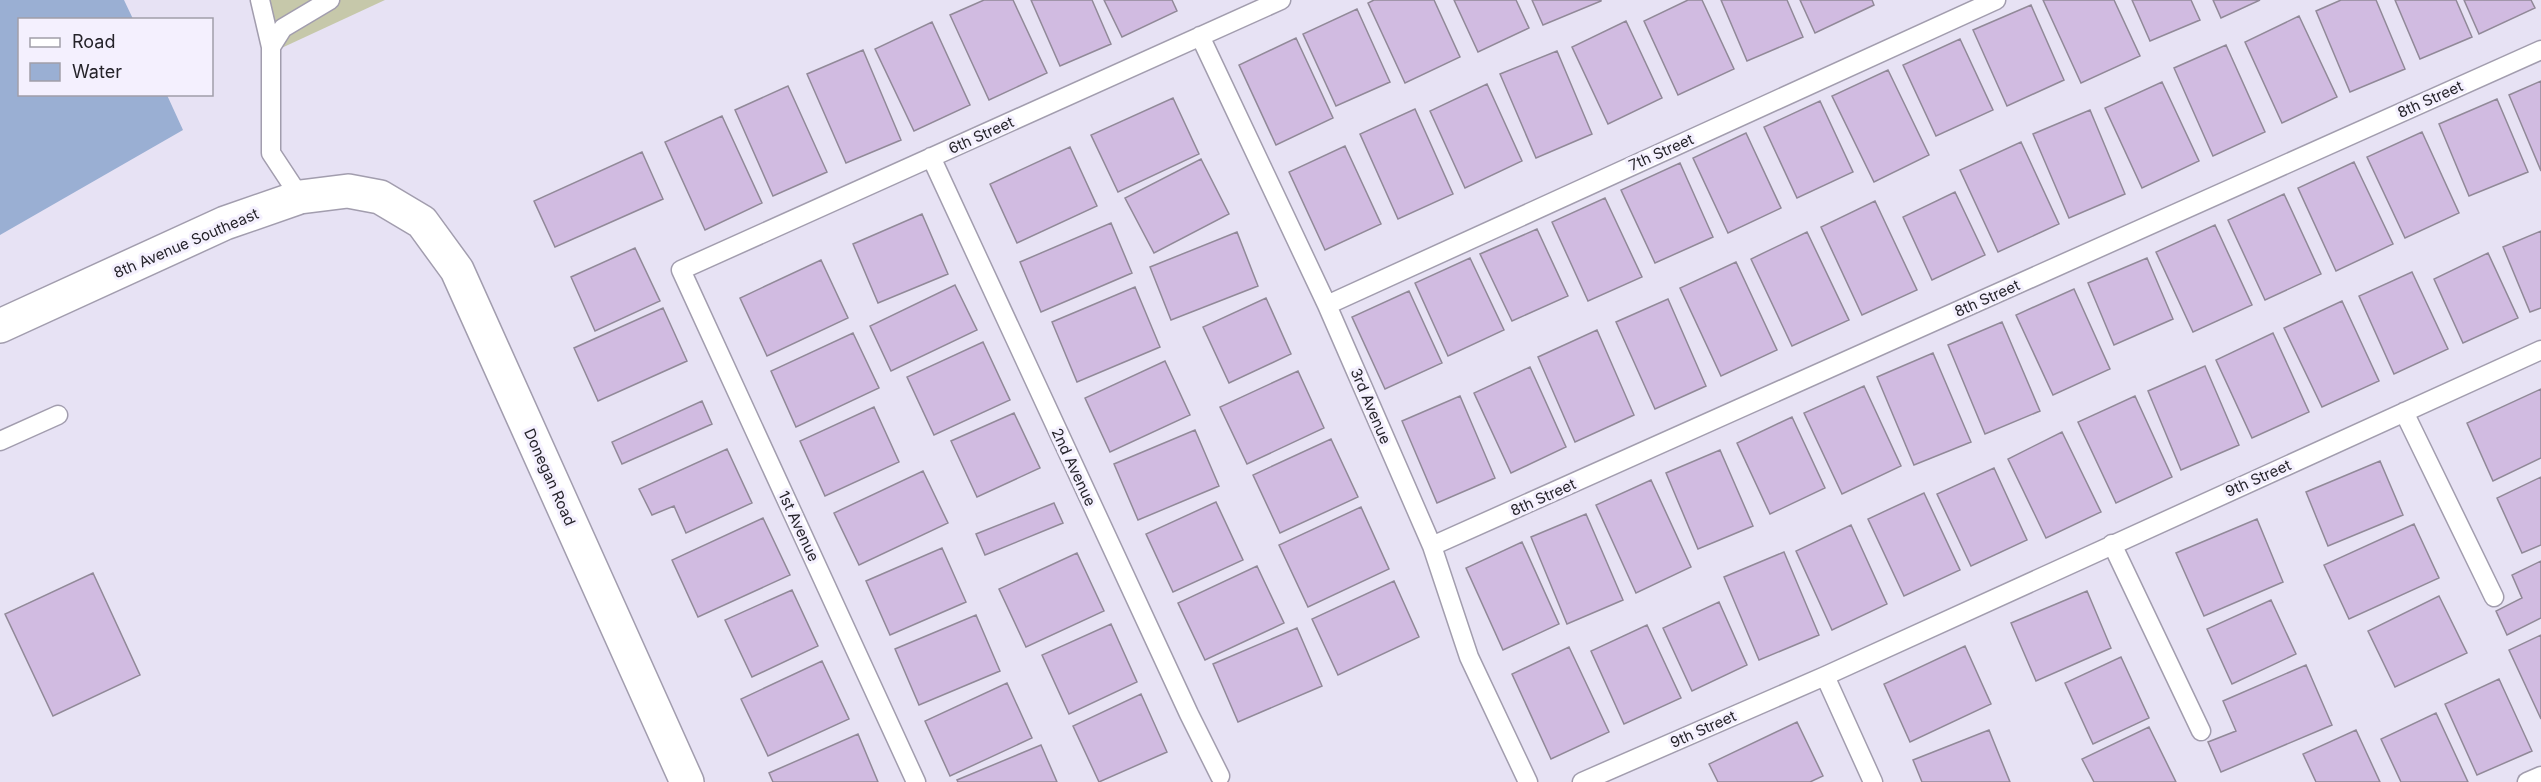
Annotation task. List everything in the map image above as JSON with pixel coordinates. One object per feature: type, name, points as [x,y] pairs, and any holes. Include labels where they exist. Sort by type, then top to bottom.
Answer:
[{"type":"street","name":"8th Avenue Southeast","points":[[0,326],[225,223],[300,197],[348,191],[380,197]]},
{"type":"street","name":"Donegan Road","points":[[380,197],[422,222],[457,270],[687,782]]},
{"type":"lane","points":[[260,0],[271,47],[271,153],[300,197]]},
{"type":"lane","points":[[271,47],[283,28],[330,0]]},
{"type":"lane","name":"6th Street","points":[[681,270],[1281,0]]},
{"type":"lane","name":"7th Street","points":[[1327,304],[1996,0]]},
{"type":"lane","name":"3rd Avenue","points":[[1200,36],[1327,304],[1432,546],[1469,657],[1528,782]]},
{"type":"lane","name":"8th Street","points":[[1432,546],[2541,50]]},
{"type":"lane","name":"2nd Avenue","points":[[931,157],[1189,714],[1220,776]]},
{"type":"lane","name":"1st Avenue","points":[[681,270],[916,782]]},
{"type":"lane","name":"9th Street","points":[[1582,782],[1825,676],[2541,350]]},
{"type":"lane","points":[[2404,412],[2494,597]]},
{"type":"lane","points":[[0,441],[58,415]]},
{"type":"lane","points":[[2112,544],[2201,731]]},
{"type":"lane","points":[[1825,676],[1873,782]]},
{"type":"lane","points":[[2527,782],[2541,776]]},
{"type":"green space","points":[[259,0],[385,0],[275,51]]},
{"type":"water","points":[[0,0],[124,0],[133,18],[18,18],[18,96],[167,96],[183,130],[0,235]]},
{"type":"building","points":[[984,0],[1013,0],[1047,73],[989,100],[950,15]]},
{"type":"building","points":[[1031,0],[1092,0],[1111,44],[1060,66]]},
{"type":"building","points":[[1104,0],[1172,0],[1177,11],[1122,37]]},
{"type":"building","points":[[1374,0],[1434,0],[1460,57],[1405,83],[1368,3]]},
{"type":"building","points":[[1454,0],[1516,0],[1529,28],[1478,52]]},
{"type":"building","points":[[1532,0],[1601,0],[1601,1],[1543,25]]},
{"type":"building","points":[[1688,0],[1702,0],[1734,69],[1678,95],[1644,21]]},
{"type":"building","points":[[1721,0],[1787,0],[1803,37],[1747,61]]},
{"type":"building","points":[[1800,0],[1872,0],[1874,5],[1815,33]]},
{"type":"building","points":[[2043,0],[2114,0],[2140,56],[2081,83]]},
{"type":"building","points":[[2132,0],[2191,0],[2200,20],[2150,41]]},
{"type":"building","points":[[2213,0],[2260,0],[2221,18]]},
{"type":"building","points":[[2341,0],[2376,0],[2405,69],[2350,92],[2316,11]]},
{"type":"building","points":[[2395,0],[2456,0],[2472,37],[2420,59]]},
{"type":"building","points":[[2464,0],[2531,0],[2535,8],[2479,34]]},
{"type":"building","points":[[2031,5],[2064,80],[2007,106],[1973,30]]},
{"type":"building","points":[[1357,9],[1390,82],[1336,106],[1303,34]]},
{"type":"building","points":[[2299,16],[2337,97],[2282,123],[2245,42]]},
{"type":"building","points":[[1626,21],[1662,98],[1608,124],[1572,47]]},
{"type":"building","points":[[932,22],[970,105],[914,131],[875,49]]},
{"type":"building","points":[[1296,38],[1333,118],[1276,145],[1239,65]]},
{"type":"building","points":[[1960,39],[1993,110],[1936,136],[1903,65]]},
{"type":"building","points":[[2226,45],[2265,132],[2213,156],[2174,68]]},
{"type":"building","points":[[863,50],[901,140],[846,163],[807,74]]},
{"type":"building","points":[[1557,51],[1592,134],[1536,158],[1500,74]]},
{"type":"building","points":[[1888,70],[1929,155],[1874,182],[1832,96]]},
{"type":"building","points":[[2541,81],[2541,171],[2509,95]]},
{"type":"building","points":[[2162,82],[2199,161],[2142,188],[2105,108]]},
{"type":"building","points":[[1487,84],[1522,161],[1465,188],[1430,111]]},
{"type":"building","points":[[788,86],[827,172],[773,196],[735,110]]},
{"type":"building","points":[[1173,98],[1199,154],[1118,192],[1091,135]]},
{"type":"building","points":[[2497,99],[2528,172],[2469,196],[2439,124]]},
{"type":"building","points":[[1820,101],[1853,172],[1797,198],[1764,127]]},
{"type":"building","points":[[1415,109],[1453,194],[1398,219],[1360,134]]},
{"type":"building","points":[[2090,110],[2125,194],[2069,218],[2033,134]]},
{"type":"building","points":[[722,116],[762,203],[705,230],[665,142]]},
{"type":"building","points":[[2422,132],[2459,213],[2405,238],[2367,157]]},
{"type":"building","points":[[1746,133],[1781,208],[1728,233],[1693,158]]},
{"type":"building","points":[[2021,142],[2059,224],[1998,252],[1960,170]]},
{"type":"building","points":[[1345,146],[1381,224],[1325,250],[1289,172]]},
{"type":"building","points":[[1070,147],[1097,206],[1017,243],[990,184]]},
{"type":"building","points":[[642,152],[663,199],[555,247],[534,201]]},
{"type":"building","points":[[1201,159],[1229,214],[1154,253],[1125,198]]},
{"type":"building","points":[[2354,162],[2393,244],[2336,271],[2298,188]]},
{"type":"building","points":[[1680,163],[1713,237],[1655,263],[1621,190]]},
{"type":"building","points":[[1955,192],[1985,255],[1932,280],[1903,217]]},
{"type":"building","points":[[2284,194],[2321,274],[2265,300],[2228,220]]},
{"type":"building","points":[[1605,198],[1642,277],[1588,301],[1552,222]]},
{"type":"building","points":[[1875,201],[1917,290],[1862,315],[1821,227]]},
{"type":"building","points":[[922,214],[948,274],[878,303],[853,244]]},
{"type":"building","points":[[1111,223],[1132,273],[1041,312],[1020,262]]},
{"type":"building","points":[[2215,225],[2252,305],[2193,332],[2156,252]]},
{"type":"building","points":[[1537,229],[1568,296],[1512,321],[1480,254]]},
{"type":"building","points":[[2541,231],[2541,308],[2530,312],[2503,247]]},
{"type":"building","points":[[1237,232],[1258,286],[1171,320],[1150,267]]},
{"type":"building","points":[[1807,232],[1849,320],[1792,346],[1751,259]]},
{"type":"building","points":[[635,248],[660,301],[595,331],[571,277]]},
{"type":"building","points":[[2488,253],[2518,318],[2463,343],[2434,279]]},
{"type":"building","points":[[1470,258],[1504,330],[1448,356],[1415,283]]},
{"type":"building","points":[[2147,258],[2173,319],[2114,345],[2088,283]]},
{"type":"building","points":[[821,260],[848,318],[767,356],[740,298]]},
{"type":"building","points":[[1736,262],[1777,350],[1721,376],[1680,288]]},
{"type":"building","points":[[2412,272],[2448,349],[2394,374],[2359,296]]},
{"type":"building","points":[[955,285],[977,330],[891,371],[870,326]]},
{"type":"building","points":[[1135,287],[1160,347],[1077,382],[1052,322]]},
{"type":"building","points":[[2074,289],[2110,369],[2053,395],[2016,315]]},
{"type":"building","points":[[1409,291],[1442,363],[1385,389],[1352,317]]},
{"type":"building","points":[[1266,298],[1291,354],[1229,383],[1203,327]]},
{"type":"building","points":[[1668,299],[1706,386],[1655,409],[1616,322]]},
{"type":"building","points":[[2342,301],[2379,381],[2322,407],[2284,328]]},
{"type":"building","points":[[663,308],[687,361],[598,401],[574,348]]},
{"type":"building","points":[[2002,322],[2040,411],[1985,434],[1948,345]]},
{"type":"building","points":[[1597,330],[1634,415],[1575,442],[1538,357]]},
{"type":"building","points":[[853,333],[879,388],[796,427],[771,371]]},
{"type":"building","points":[[2273,333],[2309,412],[2252,438],[2216,360]]},
{"type":"building","points":[[983,342],[1010,400],[934,435],[907,377]]},
{"type":"building","points":[[1933,353],[1971,442],[1914,465],[1877,377]]},
{"type":"building","points":[[1165,361],[1190,415],[1110,452],[1085,398]]},
{"type":"building","points":[[2205,366],[2239,445],[2181,470],[2148,391]]},
{"type":"building","points":[[1530,367],[1566,447],[1511,473],[1474,393]]},
{"type":"building","points":[[1298,371],[1324,428],[1247,464],[1220,407]]},
{"type":"building","points":[[1864,386],[1901,466],[1842,494],[1804,413]]},
{"type":"building","points":[[2541,389],[2541,458],[2493,481],[2467,423]]},
{"type":"building","points":[[1460,396],[1495,478],[1437,503],[1402,421]]},
{"type":"building","points":[[2135,396],[2172,477],[2116,503],[2078,422]]},
{"type":"building","points":[[702,401],[712,424],[622,464],[612,442]]},
{"type":"building","points":[[874,407],[899,462],[825,496],[800,441]]},
{"type":"building","points":[[1014,413],[1040,468],[977,497],[951,441]]},
{"type":"building","points":[[1792,417],[1825,488],[1770,514],[1737,443]]},
{"type":"building","points":[[1195,430],[1219,486],[1138,520],[1114,464]]},
{"type":"building","points":[[2062,432],[2101,512],[2046,538],[2008,459]]},
{"type":"building","points":[[1331,439],[1358,497],[1280,533],[1253,475]]},
{"type":"building","points":[[727,449],[752,503],[686,533],[674,506],[652,515],[639,489]]},
{"type":"building","points":[[1720,450],[1753,526],[1698,549],[1666,473]]},
{"type":"building","points":[[2380,461],[2403,515],[2328,546],[2306,492]]},
{"type":"building","points":[[1994,468],[2027,540],[1971,566],[1937,494]]},
{"type":"building","points":[[923,471],[948,523],[859,565],[834,513]]},
{"type":"building","points":[[2541,477],[2541,545],[2522,553],[2497,498]]},
{"type":"building","points":[[1651,480],[1691,567],[1636,593],[1596,505]]},
{"type":"building","points":[[1924,493],[1960,570],[1904,596],[1868,519]]},
{"type":"building","points":[[1216,502],[1243,560],[1173,592],[1146,534]]},
{"type":"building","points":[[1054,503],[1063,523],[985,555],[976,534]]},
{"type":"building","points":[[1361,507],[1389,569],[1308,607],[1279,545]]},
{"type":"building","points":[[1586,514],[1623,600],[1567,624],[1531,537]]},
{"type":"building","points":[[763,518],[790,575],[698,617],[672,560]]},
{"type":"building","points":[[2257,519],[2283,582],[2204,616],[2176,553]]},
{"type":"building","points":[[2414,524],[2439,578],[2349,619],[2324,565]]},
{"type":"building","points":[[1851,525],[1887,604],[1832,630],[1796,551]]},
{"type":"building","points":[[1522,542],[1559,624],[1503,650],[1466,568]]},
{"type":"building","points":[[942,548],[966,602],[890,635],[866,581]]},
{"type":"building","points":[[1784,552],[1819,635],[1759,660],[1724,577]]},
{"type":"building","points":[[1077,553],[1104,611],[1026,647],[999,589]]},
{"type":"building","points":[[2541,561],[2541,618],[2507,635],[2496,611],[2522,598],[2512,575]]},
{"type":"building","points":[[1257,566],[1284,623],[1205,660],[1178,603]]},
{"type":"building","points":[[93,573],[140,675],[53,716],[5,614]]},
{"type":"building","points":[[1394,581],[1419,637],[1338,675],[1312,619]]},
{"type":"building","points":[[792,590],[818,646],[752,677],[725,620]]},
{"type":"building","points":[[2087,591],[2111,648],[2036,681],[2011,623]]},
{"type":"building","points":[[2439,596],[2467,653],[2395,687],[2368,631]]},
{"type":"building","points":[[2271,600],[2296,654],[2232,684],[2207,629]]},
{"type":"building","points":[[1719,602],[1747,665],[1692,691],[1663,628]]},
{"type":"building","points":[[976,615],[1000,671],[919,705],[895,649]]},
{"type":"building","points":[[1111,624],[1137,682],[1069,714],[1042,655]]},
{"type":"building","points":[[1647,625],[1681,698],[1624,724],[1591,651]]},
{"type":"building","points":[[1297,628],[1322,686],[1238,722],[1213,664]]},
{"type":"building","points":[[2541,635],[2541,719],[2509,650]]},
{"type":"building","points":[[1965,646],[1991,704],[1910,742],[1884,684]]},
{"type":"building","points":[[1569,647],[1609,732],[1551,759],[1512,674]]},
{"type":"building","points":[[2121,657],[2149,718],[2093,744],[2065,683]]},
{"type":"building","points":[[822,661],[849,719],[768,756],[741,699]]},
{"type":"building","points":[[2306,665],[2332,725],[2221,772],[2208,742],[2236,731],[2223,701]]},
{"type":"building","points":[[2499,679],[2532,751],[2477,775],[2445,704]]},
{"type":"building","points":[[1007,683],[1032,738],[950,776],[925,721]]},
{"type":"building","points":[[1141,694],[1167,752],[1099,782],[1073,726]]},
{"type":"building","points":[[2436,713],[2468,782],[2401,782],[2381,739]]},
{"type":"building","points":[[1797,722],[1823,776],[1810,782],[1718,782],[1709,764]]},
{"type":"building","points":[[2149,727],[2176,782],[2094,782],[2082,759]]},
{"type":"building","points":[[1989,730],[2010,782],[1922,782],[1913,760]]},
{"type":"building","points":[[2356,730],[2380,782],[2316,782],[2303,754]]},
{"type":"building","points":[[858,734],[878,782],[773,782],[769,773]]},
{"type":"building","points":[[1041,745],[1057,782],[958,782],[957,780]]}]
